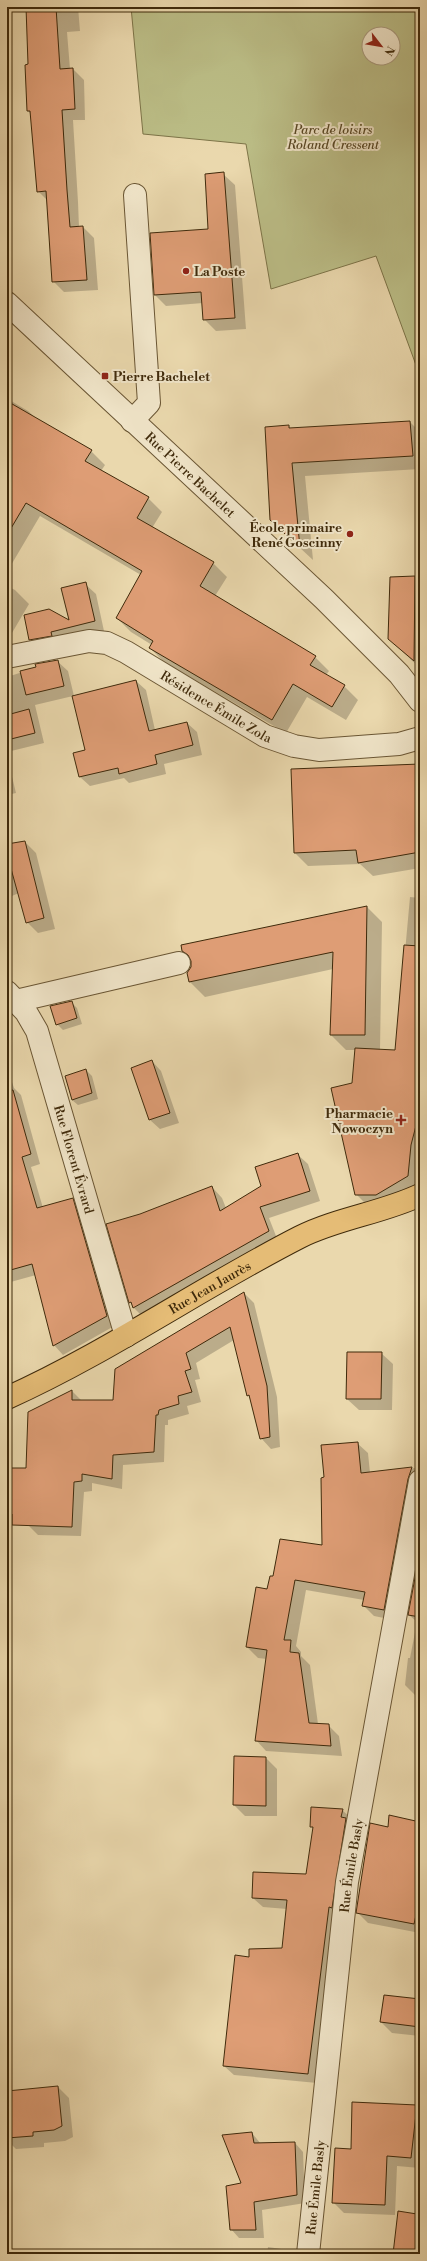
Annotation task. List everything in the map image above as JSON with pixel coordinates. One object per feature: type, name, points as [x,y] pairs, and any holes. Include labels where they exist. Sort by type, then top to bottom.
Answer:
[{"type":"main road","name":"Rue Jean Jaurès","points":[[7,1398],[51,1378],[237,1271],[302,1236],[420,1195]]},
{"type":"street","points":[[132,421],[149,403],[135,196]]},
{"type":"street","name":"Rue Pierre Bachelet","points":[[7,303],[324,599],[399,674],[420,700]]},
{"type":"street","name":"Résidence Émile Zola","points":[[11,653],[89,641],[107,643],[126,652],[265,736],[294,746],[319,750],[399,744],[420,738]]},
{"type":"street","points":[[11,996],[179,963]]},
{"type":"street","name":"Rue Florent Évrard","points":[[11,996],[26,1012],[37,1031],[126,1336]]},
{"type":"street","name":"Rue Émile Basly","points":[[308,2254],[347,1882],[420,1487]]},
{"type":"green space","name":"Parc de loisirs Roland Cressent","points":[[131,7],[420,7],[420,376],[376,256],[271,289],[246,144],[143,134]]},
{"type":"building","points":[[26,7],[56,7],[60,69],[73,68],[75,109],[62,110],[67,190],[70,227],[83,226],[87,280],[52,282],[46,191],[37,192],[30,111],[27,111],[25,65],[28,64]]},
{"type":"building","points":[[224,172],[235,318],[203,320],[201,292],[154,295],[150,233],[208,229],[205,174]]},
{"type":"building","points":[[7,401],[92,450],[85,461],[149,497],[137,518],[214,562],[200,586],[316,656],[310,665],[345,685],[332,707],[293,684],[272,720],[149,648],[153,641],[116,618],[142,571],[26,503],[7,535]]},
{"type":"building","points":[[410,421],[413,456],[292,463],[300,548],[270,520],[265,427],[289,425],[289,428]]},
{"type":"building","points":[[415,576],[414,661],[388,639],[390,577]]},
{"type":"building","points":[[86,582],[95,621],[51,632],[52,636],[29,640],[24,615],[49,609],[69,620],[61,588]]},
{"type":"building","points":[[58,660],[64,686],[26,695],[20,671],[36,667],[35,664]]},
{"type":"building","points":[[136,680],[149,731],[187,722],[193,745],[155,755],[157,764],[119,774],[118,768],[79,777],[73,753],[85,750],[72,696]]},
{"type":"building","points":[[29,709],[35,733],[7,740],[7,715]]},
{"type":"building","points":[[420,764],[420,852],[358,863],[356,850],[294,853],[291,769]]},
{"type":"building","points":[[25,841],[44,918],[26,923],[10,865],[7,865],[7,844]]},
{"type":"building","points":[[367,906],[365,1035],[330,1035],[333,952],[189,982],[187,973],[191,967],[191,961],[188,955],[182,951],[181,945]]},
{"type":"building","points":[[404,945],[420,946],[420,1110],[411,1145],[408,1176],[376,1195],[355,1195],[331,1088],[352,1083],[355,1048],[395,1050]]},
{"type":"building","points":[[72,1001],[77,1018],[56,1025],[50,1006]]},
{"type":"building","points":[[152,1060],[170,1113],[149,1120],[131,1068]]},
{"type":"building","points":[[86,1069],[92,1093],[72,1100],[65,1076]]},
{"type":"building","points":[[13,1090],[31,1154],[22,1157],[37,1208],[73,1198],[107,1316],[53,1346],[32,1264],[7,1271],[7,1091]]},
{"type":"building","points":[[298,1153],[310,1191],[260,1207],[269,1231],[133,1308],[131,1302],[129,1303],[106,1224],[140,1214],[212,1186],[220,1211],[261,1186],[255,1167]]},
{"type":"building","points":[[244,1292],[267,1386],[270,1437],[260,1439],[249,1395],[247,1396],[230,1327],[186,1353],[191,1369],[185,1371],[192,1392],[178,1396],[179,1404],[159,1410],[158,1415],[156,1415],[154,1452],[113,1455],[112,1479],[82,1474],[82,1481],[74,1482],[72,1527],[12,1525],[12,1514],[7,1514],[7,1468],[26,1468],[28,1412],[72,1390],[72,1400],[113,1400],[115,1369]]},
{"type":"building","points":[[347,1352],[382,1352],[381,1399],[346,1399]]},
{"type":"building","points":[[358,1442],[361,1473],[412,1467],[408,1479],[384,1610],[362,1606],[365,1592],[295,1580],[284,1640],[291,1640],[290,1652],[299,1653],[309,1723],[329,1724],[331,1746],[255,1741],[267,1650],[246,1647],[256,1587],[267,1589],[270,1576],[273,1576],[280,1539],[322,1545],[321,1478],[324,1477],[321,1445]]},
{"type":"building","points":[[420,1551],[420,1617],[408,1615]]},
{"type":"building","points":[[234,1756],[266,1757],[266,1806],[233,1805]]},
{"type":"building","points":[[311,1807],[343,1809],[341,1817],[346,1818],[332,1908],[329,1907],[308,2074],[223,2066],[235,1955],[249,1957],[249,1949],[282,1948],[287,1900],[252,1898],[253,1872],[306,1874],[313,1827],[310,1827]]},
{"type":"building","points":[[389,1815],[420,1822],[420,1897],[414,1924],[356,1913],[370,1823],[388,1827]]},
{"type":"building","points":[[384,1995],[420,1999],[420,2027],[380,2022]]},
{"type":"building","points":[[58,2086],[62,2126],[54,2130],[33,2132],[33,2136],[7,2138],[7,2091]]},
{"type":"building","points":[[352,2102],[417,2105],[411,2158],[387,2156],[385,2205],[332,2203],[335,2148],[351,2149]]},
{"type":"building","points":[[252,2132],[254,2143],[295,2142],[297,2195],[254,2202],[256,2230],[230,2230],[226,2186],[241,2183],[222,2135]]},
{"type":"building","points":[[398,2211],[417,2214],[417,2226],[420,2226],[420,2254],[393,2254]]},
{"type":"place","name":"La Poste","points":[[186,271]]},
{"type":"place","name":"Pierre Bachelet","points":[[105,376]]},
{"type":"place","name":"École primaire René Goscinny","points":[[350,534]]},
{"type":"place","name":"Pharmacie Nowoczyn","points":[[401,1120]]}]
